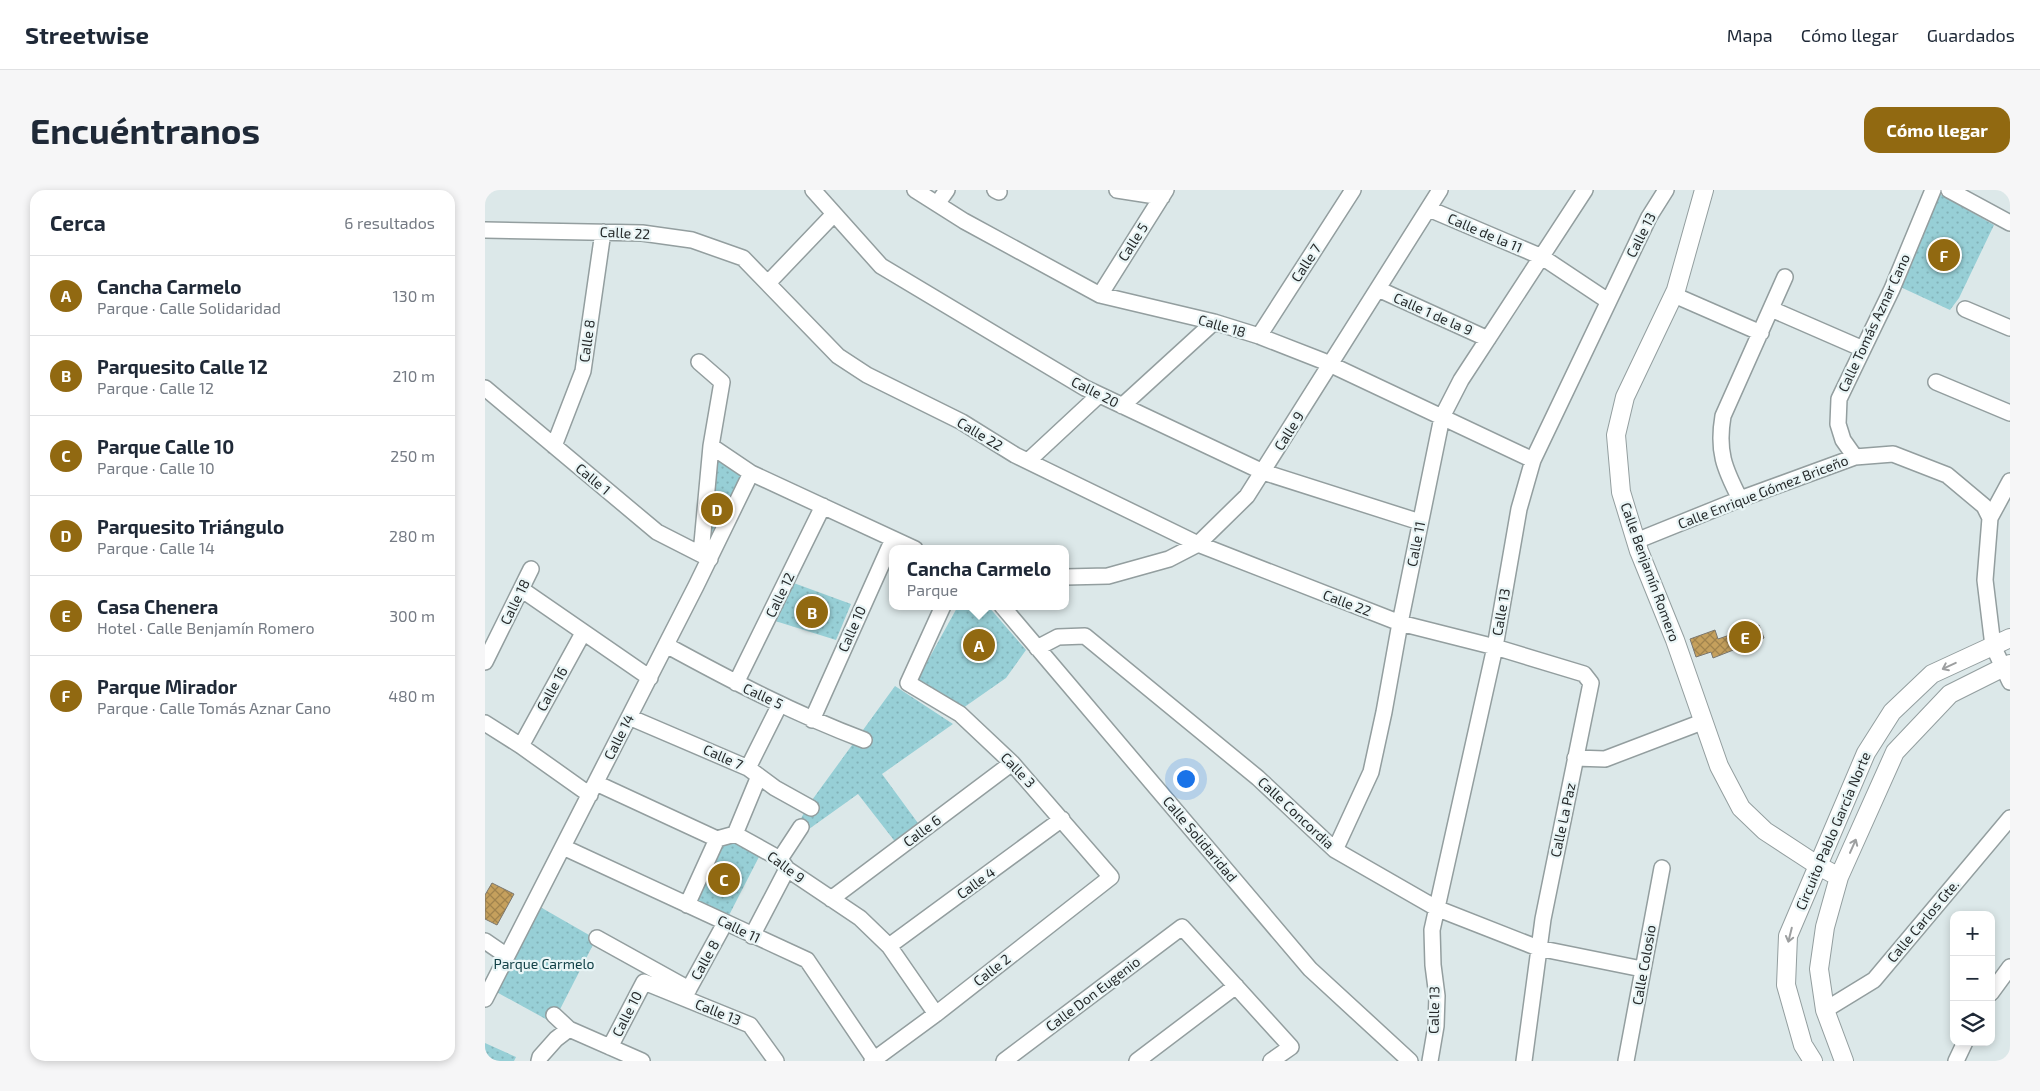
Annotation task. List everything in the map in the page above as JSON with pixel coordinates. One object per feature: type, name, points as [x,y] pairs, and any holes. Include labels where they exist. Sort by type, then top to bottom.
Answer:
[{"type":"street","name":"Calle 20","points":[[813,190],[881,266],[1099,395],[1263,472],[1420,522]]},
{"type":"street","name":"Calle 18","points":[[915,190],[964,221],[1099,295],[1213,322],[1259,336],[1330,364],[1533,460]]},
{"type":"street","points":[[937,204],[947,190]]},
{"type":"street","points":[[1117,190],[1164,194]]},
{"type":"street","name":"Calle 7","points":[[1259,336],[1353,190]]},
{"type":"street","name":"Calle 9","points":[[1069,576],[1108,576],[1169,559],[1198,544],[1247,496],[1440,190]]},
{"type":"street","name":"Calle 11","points":[[1335,850],[1371,772],[1385,712],[1400,623],[1441,417],[1461,380],[1585,190]]},
{"type":"street","name":"Calle 13","points":[[1430,1061],[1436,1026],[1437,1003],[1432,930],[1495,647],[1519,509],[1533,460],[1649,217],[1666,190]]},
{"type":"street","name":"Calle Benjamín Romero","points":[[1704,190],[1674,295],[1625,397],[1616,435],[1621,492],[1636,541],[1675,640],[1702,722],[1719,766],[1741,808],[1765,832],[1839,877]]},
{"type":"street","name":"Calle Tomás Aznar Cano","points":[[1855,457],[1843,440],[1838,424],[1839,399],[1892,289],[1933,190]]},
{"type":"street","points":[[1949,190],[2010,223]]},
{"type":"street","name":"Calle 5","points":[[1099,295],[1164,194]]},
{"type":"street","name":"Calle de la 11","points":[[1429,209],[1542,257]]},
{"type":"street","points":[[769,283],[834,214]]},
{"type":"street","name":"Calle 22","points":[[485,230],[642,233],[692,240],[743,258],[838,356],[867,375],[962,422],[1028,461],[1198,544],[1400,623],[1495,647]]},
{"type":"street","name":"Calle 8","points":[[554,446],[583,371],[603,232]]},
{"type":"street","points":[[1542,257],[1608,301]]},
{"type":"street","points":[[1740,499],[1725,469],[1720,451],[1720,432],[1723,416],[1785,277]]},
{"type":"street","name":"Calle 1 de la 9","points":[[1378,289],[1488,339]]},
{"type":"street","points":[[1674,295],[1761,333]]},
{"type":"street","points":[[1771,309],[1863,349]]},
{"type":"street","points":[[1965,309],[2010,328]]},
{"type":"street","points":[[1122,406],[1213,322]]},
{"type":"street","name":"Calle 14","points":[[699,362],[722,382],[711,446],[705,556]]},
{"type":"street","points":[[1936,382],[2010,413]]},
{"type":"street","name":"Calle 1","points":[[485,388],[657,532],[705,556]]},
{"type":"street","points":[[1028,461],[1099,395]]},
{"type":"street","points":[[711,446],[751,473],[906,545]]},
{"type":"street","name":"Calle Enrique Gómez Briceño","points":[[1636,541],[1740,499],[1855,457],[1893,454],[1947,475],[1984,506],[1990,518]]},
{"type":"street","name":"Calle 14","points":[[485,999],[650,678],[705,556],[751,473]]},
{"type":"street","points":[[2007,671],[1993,646],[1985,580],[1990,518],[2010,481]]},
{"type":"street","name":"Calle 12","points":[[736,684],[823,506]]},
{"type":"street","name":"Calle 10","points":[[890,545],[893,539]]},
{"type":"street","name":"Calle 10","points":[[812,720],[889,548]]},
{"type":"street","name":"Calle 18","points":[[485,662],[531,569]]},
{"type":"street","points":[[521,589],[650,678]]},
{"type":"street","name":"Calle 3","points":[[941,610],[908,684],[960,714],[1012,763],[1111,877]]},
{"type":"street","name":"Calle Solidaridad","points":[[1005,610],[1310,969],[1409,1061]]},
{"type":"street","name":"Calle 16","points":[[521,746],[583,633]]},
{"type":"street","name":"Calle Concordia","points":[[1037,648],[1058,637],[1085,636],[1258,778],[1335,850],[1436,908],[1538,948],[1642,969]]},
{"type":"street","name":"Circuito Pablo García Norte","points":[[1813,1061],[1803,1045],[1786,985],[1788,936],[1866,753],[1892,712],[1932,674],[2010,638]]},
{"type":"street","name":"Calle 5","points":[[666,645],[736,684],[812,720],[864,740]]},
{"type":"street","name":"Calle La Paz","points":[[1495,647],[1584,674],[1591,683],[1538,948],[1524,1061]]},
{"type":"street","name":"Circuito Pablo García Norte","points":[[1844,1061],[1825,1010],[1819,969],[1825,927],[1839,877],[1895,752],[1950,694],[2007,671]]},
{"type":"street","points":[[485,723],[593,789],[717,839],[735,834],[753,772],[780,704]]},
{"type":"street","name":"Calle 7","points":[[629,716],[753,772],[811,808]]},
{"type":"street","points":[[1575,758],[1605,759],[1702,722]]},
{"type":"street","name":"Calle 6","points":[[831,899],[1012,763]]},
{"type":"street","name":"Calle Carlos Gte.","points":[[1825,1010],[1874,980],[2010,818]]},
{"type":"street","name":"Calle 4","points":[[889,946],[1062,819]]},
{"type":"street","points":[[752,936],[801,827]]},
{"type":"street","name":"Calle 9","points":[[735,834],[784,864],[860,918],[889,946],[936,1014]]},
{"type":"street","points":[[687,905],[717,839]]},
{"type":"street","name":"Calle 11","points":[[563,848],[807,960],[873,1060]]},
{"type":"street","name":"Calle Colosio","points":[[1626,1061],[1662,868]]},
{"type":"street","name":"Calle 2","points":[[873,1060],[936,1014],[1111,877]]},
{"type":"street","name":"Calle 8","points":[[687,993],[725,923]]},
{"type":"street","name":"Calle Don Eugenio","points":[[1004,1061],[1182,927],[1236,986]]},
{"type":"street","name":"Calle 13","points":[[597,938],[687,993],[750,1025],[776,1061]]},
{"type":"street","points":[[485,941],[507,956]]},
{"type":"street","points":[[1995,988],[2010,968]]},
{"type":"street","name":"Calle 13","points":[[644,982],[687,993]]},
{"type":"street","name":"Calle 10","points":[[610,1047],[644,982]]},
{"type":"street","points":[[1137,1061],[1236,986],[1291,1047],[1271,1061]]},
{"type":"street","points":[[554,1015],[569,1029],[642,1061]]},
{"type":"street","points":[[539,1061],[556,1039],[569,1029]]},
{"type":"street","points":[[1956,1061],[1963,1046]]},
{"type":"green space","points":[[1936,192],[1994,225],[1959,298],[1950,310],[1896,285]]},
{"type":"green space","points":[[713,454],[744,476],[707,541]]},
{"type":"green space","points":[[791,582],[851,604],[836,640],[772,620]]},
{"type":"green space","points":[[956,610],[991,610],[1026,650],[1006,678],[963,708],[916,682]]},
{"type":"green space","points":[[895,686],[953,724],[882,774],[923,830],[900,848],[858,794],[788,844],[807,807]]},
{"type":"green space","points":[[721,834],[761,853],[725,923],[687,905]]},
{"type":"green space","name":"Parque Carmelo","points":[[535,904],[596,939],[553,1023],[491,989]]},
{"type":"green space","points":[[485,1043],[516,1057],[514,1061],[485,1061]]},
{"type":"building","points":[[1759,625],[1764,638],[1713,658],[1711,652],[1696,657],[1690,639],[1715,630],[1718,639]]},
{"type":"building","points":[[492,883],[514,894],[497,925],[485,919],[485,895]]},
{"type":"place","name":"Parque Mirador","points":[[1944,255]]},
{"type":"place","name":"Parquesito Triángulo","points":[[717,509]]},
{"type":"place","name":"Parquesito Calle 12","points":[[812,612]]},
{"type":"place","name":"Casa Chenera","points":[[1745,637]]},
{"type":"place","name":"Cancha Carmelo","points":[[979,645]]},
{"type":"place","name":"Parque Calle 10","points":[[724,879]]}]
